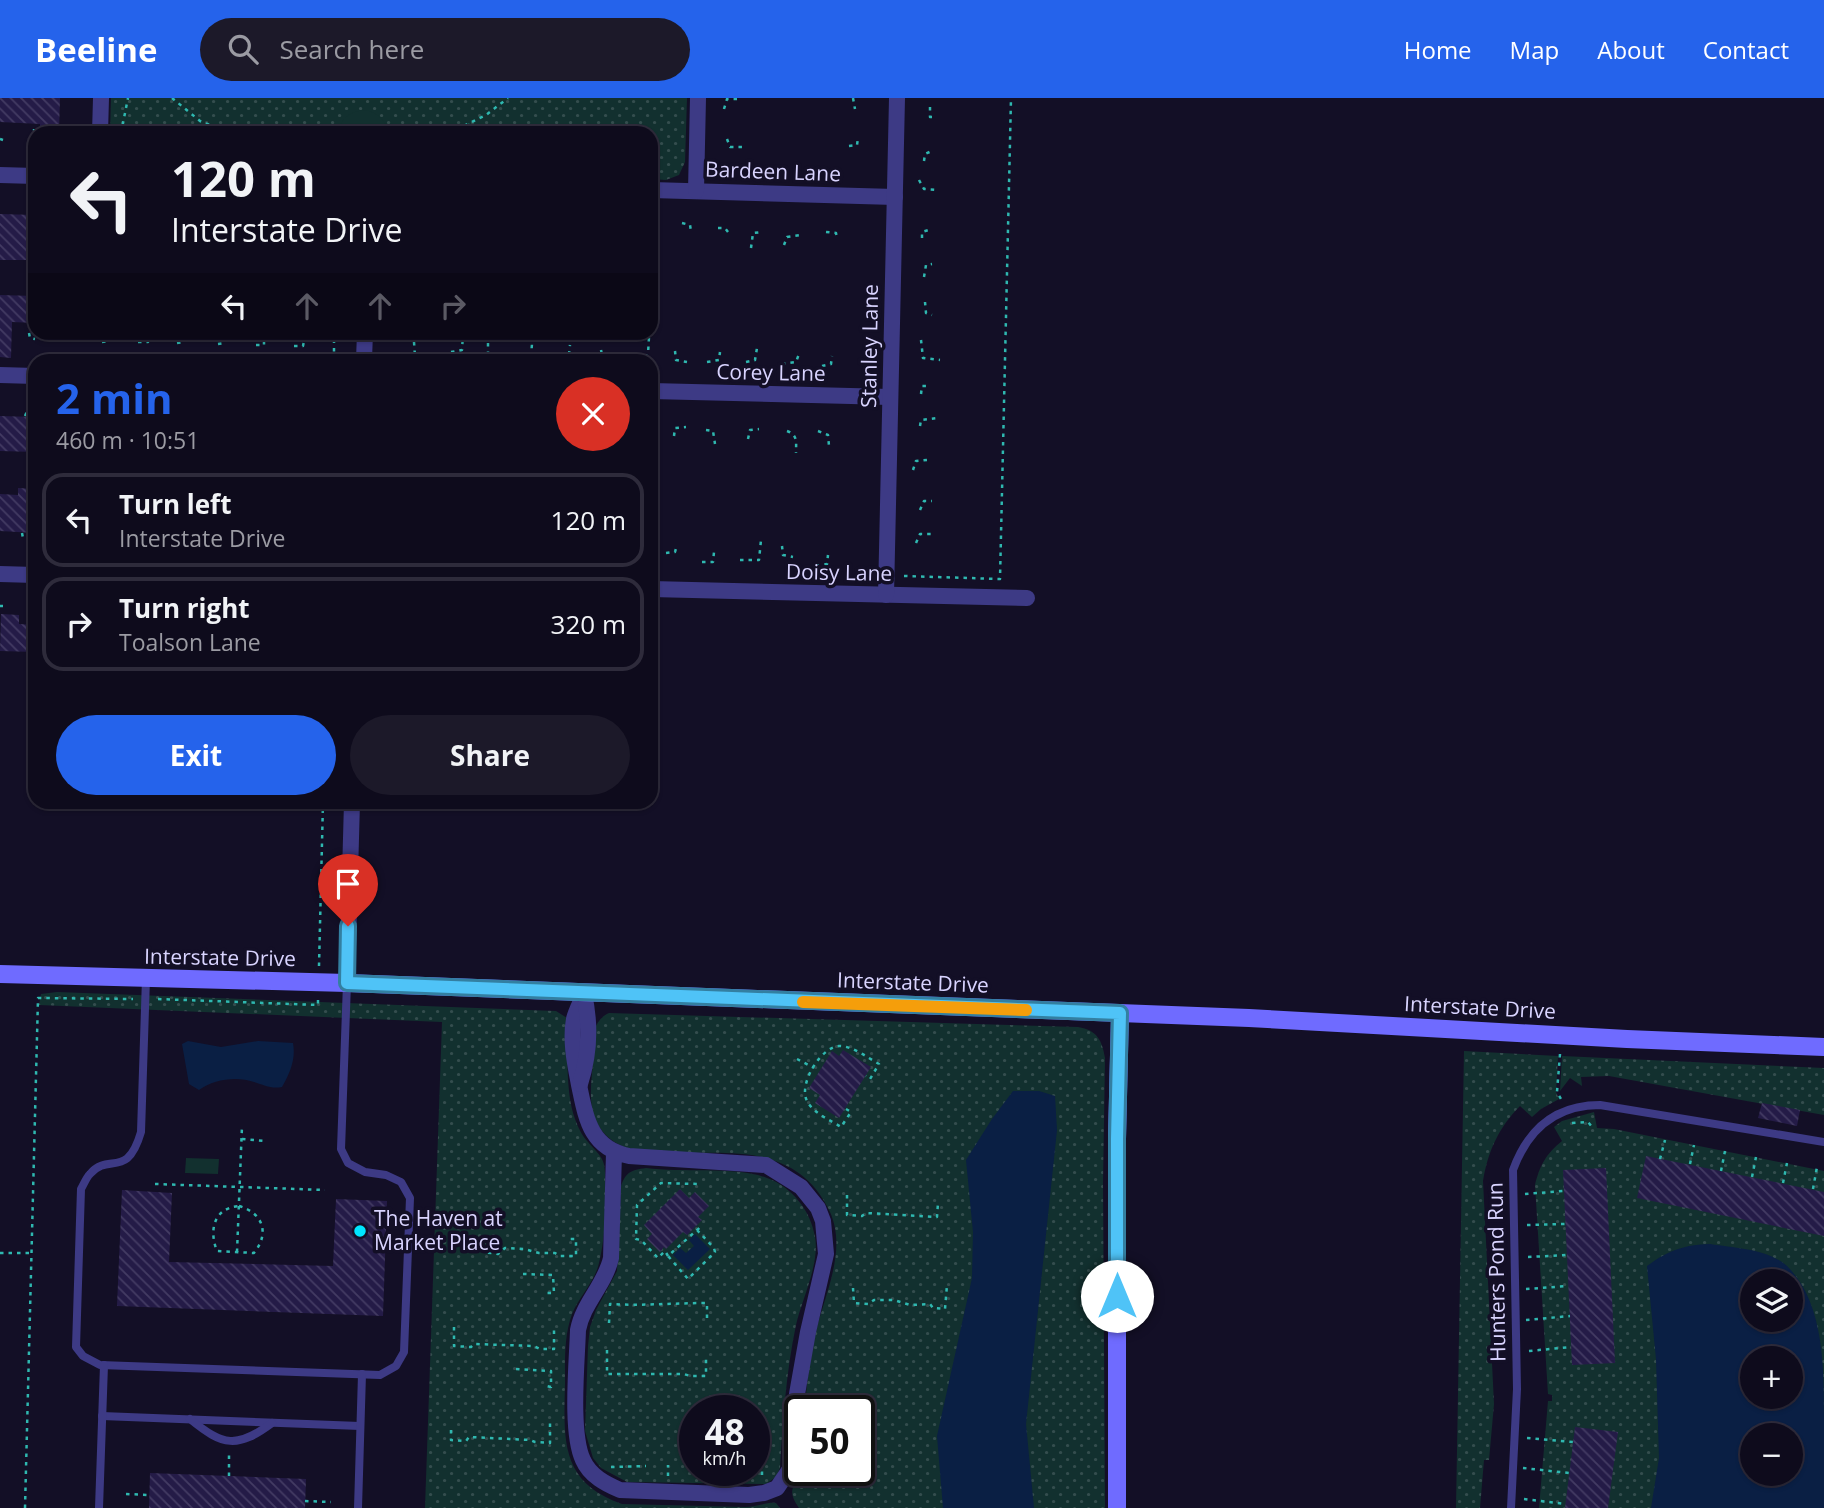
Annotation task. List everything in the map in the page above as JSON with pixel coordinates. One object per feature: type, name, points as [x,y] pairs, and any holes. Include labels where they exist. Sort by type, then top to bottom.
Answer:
[{"type":"main road","name":"Interstate Drive","points":[[0,974],[347,983],[1249,1018],[1824,1047]]},
{"type":"main road","points":[[1117,1508],[1117,1139],[1120,1013]]},
{"type":"street","points":[[100,126],[101,98]]},
{"type":"street","points":[[696,191],[698,98]]},
{"type":"street","name":"Stanley Lane","points":[[886,595],[897,98]]},
{"type":"street","points":[[0,175],[28,176]]},
{"type":"street","name":"Bardeen Lane","points":[[658,190],[895,197]]},
{"type":"street","points":[[0,375],[28,376]]},
{"type":"street","name":"Corey Lane","points":[[658,391],[890,397]]},
{"type":"street","points":[[0,574],[28,575]]},
{"type":"street","name":"Doisy Lane","points":[[658,589],[1027,598]]},
{"type":"street","points":[[347,983],[352,809]]},
{"type":"street","points":[[584,994],[590,1020],[587,1061],[579,1086],[589,1126],[598,1139],[614,1153],[656,1159],[766,1165],[802,1187],[818,1208],[825,1230],[826,1254],[799,1382],[790,1469],[785,1480],[776,1488],[748,1495],[620,1490],[592,1474],[583,1462],[577,1419],[578,1330],[580,1318],[608,1272],[611,1258],[614,1153]]},
{"type":"lane","points":[[146,978],[141,1132],[136,1150],[124,1162],[91,1172],[81,1189],[76,1347],[83,1356],[104,1365],[380,1375],[396,1366],[404,1352],[410,1198],[401,1182],[386,1175],[365,1172],[348,1163],[341,1149],[347,983]]},
{"type":"lane","name":"Hunters Pond Run","points":[[1511,1503],[1517,1353],[1513,1170],[1519,1152],[1529,1137],[1543,1123],[1565,1110],[1582,1105],[1600,1105],[1824,1142]]},
{"type":"lane","points":[[99,1508],[104,1365]]},
{"type":"lane","points":[[358,1508],[362,1374]]},
{"type":"lane","points":[[102,1416],[360,1426]]},
{"type":"lane","points":[[190,1419],[209,1436],[231,1443],[253,1437],[273,1422]]},
{"type":"path","points":[[122,126],[128,98]]},
{"type":"path","points":[[172,98],[200,121],[212,126]]},
{"type":"path","points":[[464,126],[486,115],[508,98]]},
{"type":"path","points":[[853,98],[855,110]]},
{"type":"path","points":[[899,576],[1000,579],[1012,98]]},
{"type":"path","points":[[724,109],[727,99],[737,99]]},
{"type":"path","points":[[930,107],[930,117],[935,117]]},
{"type":"path","points":[[849,146],[857,145],[858,138]]},
{"type":"path","points":[[727,139],[730,147],[746,147]]},
{"type":"path","points":[[924,161],[925,154],[934,150]]},
{"type":"path","points":[[919,180],[924,189],[938,190]]},
{"type":"path","points":[[28,213],[28,226]]},
{"type":"path","points":[[682,223],[690,225],[691,231]]},
{"type":"path","points":[[718,228],[725,228],[728,232]]},
{"type":"path","points":[[922,238],[922,232],[932,229]]},
{"type":"path","points":[[751,248],[753,233],[762,232]]},
{"type":"path","points":[[827,232],[836,233],[837,239]]},
{"type":"path","points":[[785,245],[787,237],[801,235]]},
{"type":"path","points":[[924,277],[926,265],[933,264]]},
{"type":"path","points":[[925,302],[926,313],[932,315]]},
{"type":"path","points":[[66,340],[74,341]]},
{"type":"path","points":[[102,342],[109,340]]},
{"type":"path","points":[[138,342],[148,340]]},
{"type":"path","points":[[177,343],[183,340]]},
{"type":"path","points":[[218,344],[223,344],[225,340]]},
{"type":"path","points":[[451,352],[462,350],[463,340]]},
{"type":"path","points":[[921,340],[922,358],[940,360]]},
{"type":"path","points":[[256,345],[264,345],[264,341]]},
{"type":"path","points":[[294,346],[303,346],[304,341]]},
{"type":"path","points":[[414,342],[415,354]]},
{"type":"path","points":[[488,344],[488,354]]},
{"type":"path","points":[[531,354],[532,344]]},
{"type":"path","points":[[569,354],[570,345]]},
{"type":"path","points":[[746,362],[755,360],[757,348]]},
{"type":"path","points":[[601,350],[602,354]]},
{"type":"path","points":[[675,351],[676,360],[687,362]]},
{"type":"path","points":[[708,362],[719,360],[720,352]]},
{"type":"path","points":[[782,364],[796,362],[799,354]]},
{"type":"path","points":[[822,366],[831,364],[832,356]]},
{"type":"path","points":[[921,394],[922,386],[928,386]]},
{"type":"path","points":[[25,416],[28,409]]},
{"type":"path","points":[[919,426],[921,420],[937,418]]},
{"type":"path","points":[[674,436],[675,428],[686,427]]},
{"type":"path","points":[[748,439],[750,430],[760,429]]},
{"type":"path","points":[[706,430],[713,431],[715,444]]},
{"type":"path","points":[[786,431],[796,437],[796,453]]},
{"type":"path","points":[[818,432],[828,435],[829,446]]},
{"type":"path","points":[[913,470],[916,461],[927,460]]},
{"type":"path","points":[[920,510],[924,501],[932,501]]},
{"type":"path","points":[[22,533],[23,538],[28,539]]},
{"type":"path","points":[[916,543],[920,534],[935,534]]},
{"type":"path","points":[[740,560],[759,560],[761,540]]},
{"type":"path","points":[[666,553],[675,552],[677,545]]},
{"type":"path","points":[[782,547],[783,555],[793,557]]},
{"type":"path","points":[[702,562],[713,562],[714,552]]},
{"type":"path","points":[[817,566],[827,564],[828,555]]},
{"type":"path","points":[[319,969],[323,809]]},
{"type":"path","points":[[846,1109],[851,1112],[841,1127],[810,1105],[804,1095],[804,1084],[823,1052],[842,1046],[879,1065],[870,1079],[866,1076]]},
{"type":"path","points":[[1560,1054],[1558,1092],[1561,1099]]},
{"type":"path","points":[[797,1059],[814,1068]]},
{"type":"path","points":[[1569,1120],[1576,1124],[1588,1122],[1593,1128]]},
{"type":"path","points":[[237,1252],[242,1126]]},
{"type":"path","points":[[242,1139],[266,1141]]},
{"type":"path","points":[[1660,1159],[1665,1140]]},
{"type":"path","points":[[1690,1164],[1694,1145]]},
{"type":"path","points":[[1721,1171],[1725,1152]]},
{"type":"path","points":[[1752,1177],[1756,1157]]},
{"type":"path","points":[[1783,1183],[1787,1163]]},
{"type":"path","points":[[1813,1189],[1817,1167]]},
{"type":"path","points":[[697,1230],[715,1252],[688,1279],[664,1251],[658,1258],[641,1240],[636,1239],[637,1205],[661,1183],[698,1184]]},
{"type":"path","points":[[155,1184],[325,1190]]},
{"type":"path","points":[[1513,1195],[1563,1191]]},
{"type":"path","points":[[847,1195],[847,1215],[862,1216],[866,1213],[937,1217],[938,1203]]},
{"type":"path","points":[[239,1206],[253,1212],[261,1221],[264,1228],[261,1242],[254,1253],[217,1251],[212,1232],[217,1217],[227,1209],[239,1206]]},
{"type":"path","points":[[1514,1226],[1565,1224]]},
{"type":"path","points":[[667,1256],[702,1226]]},
{"type":"path","points":[[681,1236],[685,1240]]},
{"type":"path","points":[[483,1240],[483,1252],[498,1254],[505,1248],[576,1256],[576,1239],[570,1239]]},
{"type":"path","points":[[0,1253],[32,1253]]},
{"type":"path","points":[[1514,1258],[1567,1255]]},
{"type":"path","points":[[523,1274],[553,1275],[554,1293],[546,1293]]},
{"type":"path","points":[[853,1288],[854,1303],[894,1300],[910,1305],[930,1304],[933,1308],[945,1309],[947,1285]]},
{"type":"path","points":[[1515,1290],[1568,1286]]},
{"type":"path","points":[[609,1322],[610,1304],[641,1306],[707,1303],[707,1322]]},
{"type":"path","points":[[1516,1321],[1570,1316]]},
{"type":"path","points":[[454,1327],[454,1346],[471,1347],[474,1344],[554,1349],[554,1330]]},
{"type":"path","points":[[1517,1353],[1571,1347]]},
{"type":"path","points":[[607,1350],[607,1374],[706,1376],[706,1356]]},
{"type":"path","points":[[516,1369],[551,1371],[551,1387],[547,1387]]},
{"type":"path","points":[[451,1430],[451,1440],[466,1441],[469,1437],[550,1443],[550,1422]]},
{"type":"path","points":[[1515,1437],[1573,1442]]},
{"type":"path","points":[[229,1451],[229,1476]]},
{"type":"path","points":[[606,1467],[646,1466]]},
{"type":"path","points":[[1513,1468],[1569,1473]]},
{"type":"path","points":[[126,1494],[149,1495]]},
{"type":"path","points":[[305,1501],[331,1502]]},
{"type":"path","points":[[1511,1503],[1566,1504]]},
{"type":"green space","points":[[111,98],[687,98],[685,162],[679,175],[666,180],[658,179],[658,126],[110,126]]},
{"type":"green space","points":[[365,110],[374,113],[386,126],[340,126],[347,116]]},
{"type":"green space","points":[[57,992],[556,1011],[567,1018],[568,1083],[572,1108],[582,1134],[604,1163],[605,1173],[604,1230],[599,1263],[572,1314],[566,1339],[566,1440],[576,1471],[586,1484],[601,1495],[622,1504],[745,1507],[776,1503],[780,1508],[425,1508],[442,1022],[39,1005],[41,994]]},
{"type":"green space","points":[[609,1013],[1078,1027],[1094,1033],[1100,1041],[1105,1058],[1105,1508],[799,1508],[792,1492],[794,1486],[875,1486],[875,1395],[806,1395],[813,1345],[835,1259],[835,1227],[830,1212],[807,1180],[777,1162],[744,1154],[642,1151],[616,1143],[597,1123],[591,1100],[594,1033],[603,1017]]},
{"type":"green space","points":[[1464,1051],[1558,1056],[1556,1092],[1559,1099],[1532,1117],[1520,1106],[1506,1122],[1496,1140],[1483,1181],[1494,1404],[1489,1460],[1484,1460],[1480,1508],[1456,1508]]},
{"type":"green space","points":[[1562,1056],[1824,1068],[1824,1115],[1609,1076],[1581,1077],[1582,1086],[1570,1078],[1560,1091]]},
{"type":"green space","points":[[1594,1112],[1597,1128],[1614,1129],[1824,1171],[1824,1508],[1539,1508],[1548,1401],[1552,1401],[1552,1395],[1548,1394],[1535,1185],[1544,1160],[1562,1141],[1554,1127],[1562,1121]]},
{"type":"green space","points":[[186,1158],[219,1159],[218,1174],[185,1173]]},
{"type":"green space","points":[[646,1168],[755,1174],[776,1182],[792,1194],[805,1209],[813,1227],[815,1258],[796,1325],[784,1395],[780,1468],[776,1477],[770,1481],[770,1395],[679,1395],[679,1483],[627,1482],[601,1468],[593,1458],[585,1431],[590,1327],[617,1271],[621,1186],[627,1175]]},
{"type":"water","points":[[188,1041],[221,1047],[258,1041],[293,1043],[293,1060],[282,1087],[233,1079],[212,1083],[199,1090],[189,1084],[182,1044]]},
{"type":"water","points":[[1013,1091],[1039,1091],[1055,1096],[1057,1130],[1026,1424],[1034,1508],[943,1508],[937,1436],[972,1278],[973,1232],[966,1160]]},
{"type":"water","points":[[695,1234],[710,1249],[688,1270],[673,1255],[680,1248],[686,1253],[694,1246],[689,1240]]},
{"type":"water","points":[[1710,1244],[1740,1248],[1770,1256],[1789,1269],[1740,1269],[1740,1332],[1803,1332],[1803,1289],[1815,1316],[1822,1357],[1824,1508],[1651,1508],[1659,1458],[1656,1359],[1647,1266],[1684,1247]]},
{"type":"building","points":[[0,98],[60,98],[59,126],[0,122]]},
{"type":"building","points":[[0,214],[28,215],[28,260],[0,260]]},
{"type":"building","points":[[0,295],[28,296],[28,323],[12,322],[11,358],[0,357]]},
{"type":"building","points":[[0,416],[28,417],[28,452],[0,451]]},
{"type":"building","points":[[18,488],[28,489],[28,533],[0,531],[0,494],[18,495]]},
{"type":"building","points":[[1,614],[19,615],[19,624],[28,625],[28,652],[0,651]]},
{"type":"building","points":[[843,1050],[871,1067],[839,1118],[815,1103],[820,1095],[809,1088],[832,1051],[839,1056]]},
{"type":"building","points":[[1762,1103],[1800,1110],[1797,1126],[1758,1118]]},
{"type":"building","points":[[1646,1156],[1824,1192],[1824,1236],[1637,1198]]},
{"type":"building","points":[[1606,1168],[1615,1363],[1572,1365],[1563,1170]]},
{"type":"building","points":[[680,1189],[689,1198],[695,1192],[709,1206],[698,1217],[702,1220],[687,1235],[683,1232],[660,1252],[647,1239],[652,1234],[644,1225]]},
{"type":"building","name":"The Haven at Market Place","points":[[122,1190],[172,1193],[169,1262],[333,1266],[336,1199],[387,1201],[383,1316],[117,1306]]},
{"type":"building","points":[[1575,1427],[1618,1432],[1608,1508],[1565,1508]]},
{"type":"building","points":[[150,1473],[306,1479],[305,1508],[149,1508]]},
{"type":"slow traffic","points":[[803,1002],[1026,1010]]},
{"type":"place","name":"The Haven at Market Place","points":[[360,1231]]},
{"type":"route","points":[[348,926],[347,983],[1120,1013],[1117,1296]]}]
